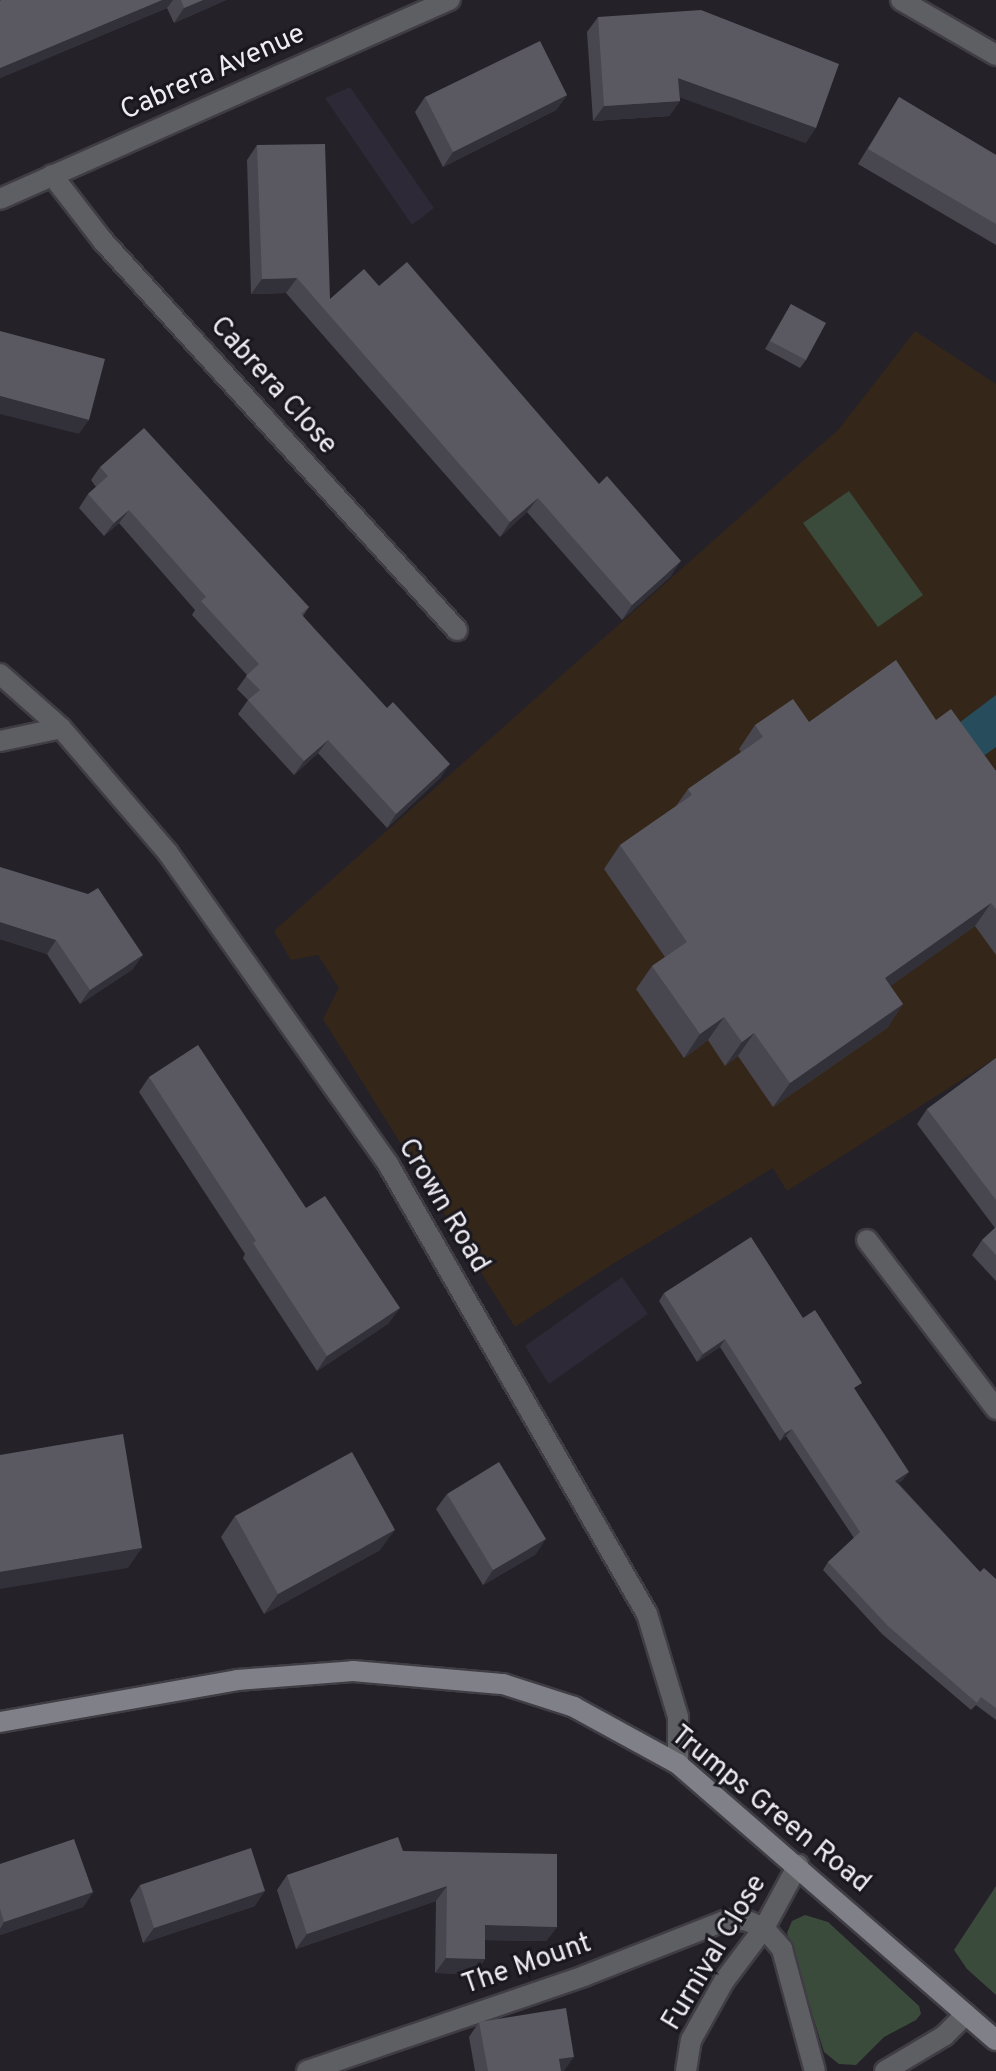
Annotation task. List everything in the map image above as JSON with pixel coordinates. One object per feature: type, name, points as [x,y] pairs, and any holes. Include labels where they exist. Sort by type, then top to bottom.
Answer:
[{"type":"street","name":"Cabrera Avenue","points":[[0,199],[450,0]]},
{"type":"street","points":[[901,0],[996,55]]},
{"type":"street","name":"Cabrera Close","points":[[52,175],[103,241],[457,630]]},
{"type":"street","name":"Crown Road","points":[[0,674],[61,728],[168,853],[388,1164],[647,1614],[678,1717],[678,1764]]},
{"type":"street","points":[[0,741],[61,728]]},
{"type":"street","points":[[867,1240],[996,1409]]},
{"type":"street","name":"Trumps Green Road","points":[[0,1722],[237,1680],[353,1671],[430,1675],[503,1684],[574,1707],[678,1764],[996,2040]]},
{"type":"street","name":"Furnival Close","points":[[686,2071],[691,2040],[724,1981],[764,1928],[798,1865]]},
{"type":"street","name":"The Mount","points":[[307,2071],[584,1976],[724,1921],[745,1920],[764,1928]]},
{"type":"street","points":[[764,1928],[782,1949],[815,2071]]},
{"type":"street","points":[[885,2071],[944,2036],[966,2014]]},
{"type":"shaded area","points":[[350,87],[434,208],[412,225],[325,98]]},
{"type":"shaded area","points":[[915,331],[996,384],[996,1058],[787,1191],[773,1168],[611,1265],[515,1327],[323,1019],[339,988],[318,955],[291,960],[274,931],[839,429]]},
{"type":"shaded area","points":[[622,1277],[648,1314],[549,1384],[525,1346]]},
{"type":"green space","points":[[849,491],[923,595],[878,627],[803,523]]},
{"type":"green space","points":[[996,1886],[996,1995],[967,1969],[954,1950]]},
{"type":"green space","points":[[805,1915],[828,1922],[919,2006],[921,2014],[916,2020],[884,2037],[856,2065],[839,2064],[824,2052],[787,1933],[792,1921]]},
{"type":"water","points":[[996,695],[996,747],[975,762],[951,729]]},
{"type":"building","points":[[1,0],[162,0],[0,68]]},
{"type":"building","points":[[181,0],[203,0],[184,8]]},
{"type":"building","points":[[701,10],[839,64],[816,128],[678,78],[680,101],[604,106],[598,17]]},
{"type":"building","points":[[540,41],[567,95],[453,152],[425,97]]},
{"type":"building","points":[[899,97],[996,155],[996,224],[868,149]]},
{"type":"building","points":[[325,144],[330,299],[364,269],[379,286],[407,262],[599,484],[607,476],[681,561],[632,605],[538,498],[510,522],[297,278],[262,279],[257,145]]},
{"type":"building","points":[[791,304],[826,323],[806,360],[770,341]]},
{"type":"building","points":[[0,331],[105,359],[89,420],[0,396]]},
{"type":"building","points":[[144,428],[309,607],[301,614],[387,708],[393,702],[450,764],[396,814],[328,740],[304,761],[248,700],[260,690],[246,676],[259,664],[201,601],[206,597],[129,510],[114,523],[88,494],[108,476],[100,467]]},
{"type":"building","points":[[896,660],[936,720],[951,709],[996,771],[996,909],[991,903],[885,978],[903,1004],[790,1083],[754,1033],[742,1042],[724,1017],[700,1034],[652,966],[687,942],[620,845],[692,795],[688,789],[763,737],[755,725],[793,699],[809,722]]},
{"type":"building","points":[[0,867],[88,894],[98,888],[143,955],[90,990],[56,940],[0,922]]},
{"type":"building","points":[[198,1045],[306,1208],[325,1196],[400,1308],[327,1356],[149,1077]]},
{"type":"building","points":[[996,1058],[996,1200],[927,1109]]},
{"type":"building","points":[[996,1227],[996,1255],[982,1240]]},
{"type":"building","points":[[751,1237],[803,1318],[815,1310],[862,1383],[854,1388],[909,1472],[895,1481],[980,1572],[984,1568],[996,1579],[996,1708],[981,1697],[977,1703],[888,1626],[828,1562],[860,1532],[792,1429],[785,1433],[725,1339],[703,1354],[664,1293]]},
{"type":"building","points":[[123,1434],[142,1548],[0,1572],[0,1455]]},
{"type":"building","points":[[352,1452],[395,1530],[278,1594],[235,1516]]},
{"type":"building","points":[[499,1462],[546,1539],[493,1570],[447,1494]]},
{"type":"building","points":[[398,1837],[403,1851],[557,1854],[557,1927],[485,1925],[485,1959],[446,1958],[447,1886],[307,1934],[287,1875]]},
{"type":"building","points":[[74,1839],[93,1892],[4,1922],[0,1909],[0,1864]]},
{"type":"building","points":[[251,1848],[265,1891],[154,1928],[140,1885]]},
{"type":"building","points":[[566,2008],[574,2057],[559,2059],[561,2071],[488,2071],[479,2022]]}]
